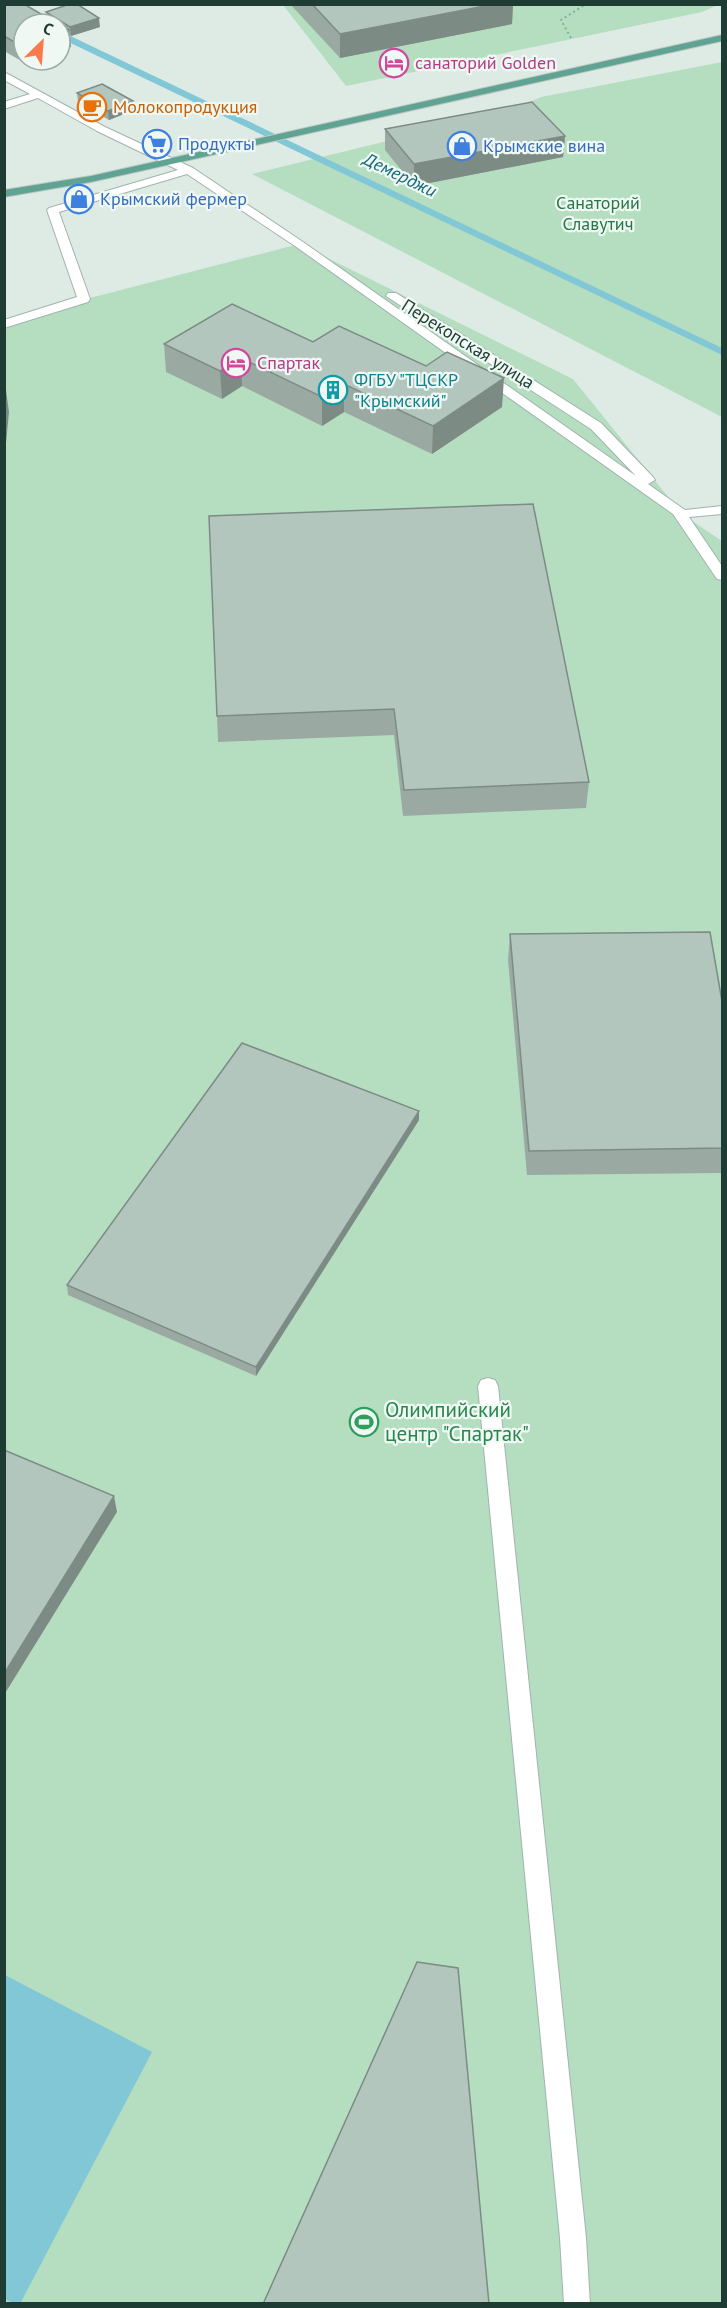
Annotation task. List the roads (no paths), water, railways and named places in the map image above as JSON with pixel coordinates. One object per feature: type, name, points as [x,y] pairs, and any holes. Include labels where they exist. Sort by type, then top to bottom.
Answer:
[{"type":"main road","points":[[4,194],[171,162],[723,38]]},
{"type":"street","name":"Перекопская улица","points":[[4,75],[101,129],[189,170],[596,426],[682,514],[723,576]]},
{"type":"street","points":[[4,106],[39,94]]},
{"type":"street","points":[[4,324],[84,299],[53,210],[189,170],[682,514],[723,510]]},
{"type":"street","points":[[488,1386],[573,2238],[577,2304]]},
{"type":"water","points":[[5,1975],[152,2052],[20,2304],[5,2299]]},
{"type":"waterway","name":"Демерджи","points":[[72,40],[722,352]]},
{"type":"place","name":"санаторий Golden","points":[[394,63]]},
{"type":"place","name":"Молокопродукция","points":[[92,107]]},
{"type":"place","name":"Продукты","points":[[157,144]]},
{"type":"place","name":"Крымские вина","points":[[462,146]]},
{"type":"place","name":"Крымский фермер","points":[[79,199]]},
{"type":"place","name":"Спартак","points":[[236,363]]},
{"type":"place","name":"ФГБУ \"ТЦСКР \"Крымский\"","points":[[333,390]]},
{"type":"place","name":"Олимпийский центр \"Спартак\"","points":[[364,1422]]},
{"type":"park label","name":"Санаторий Славутич","points":[[598,213]]}]
